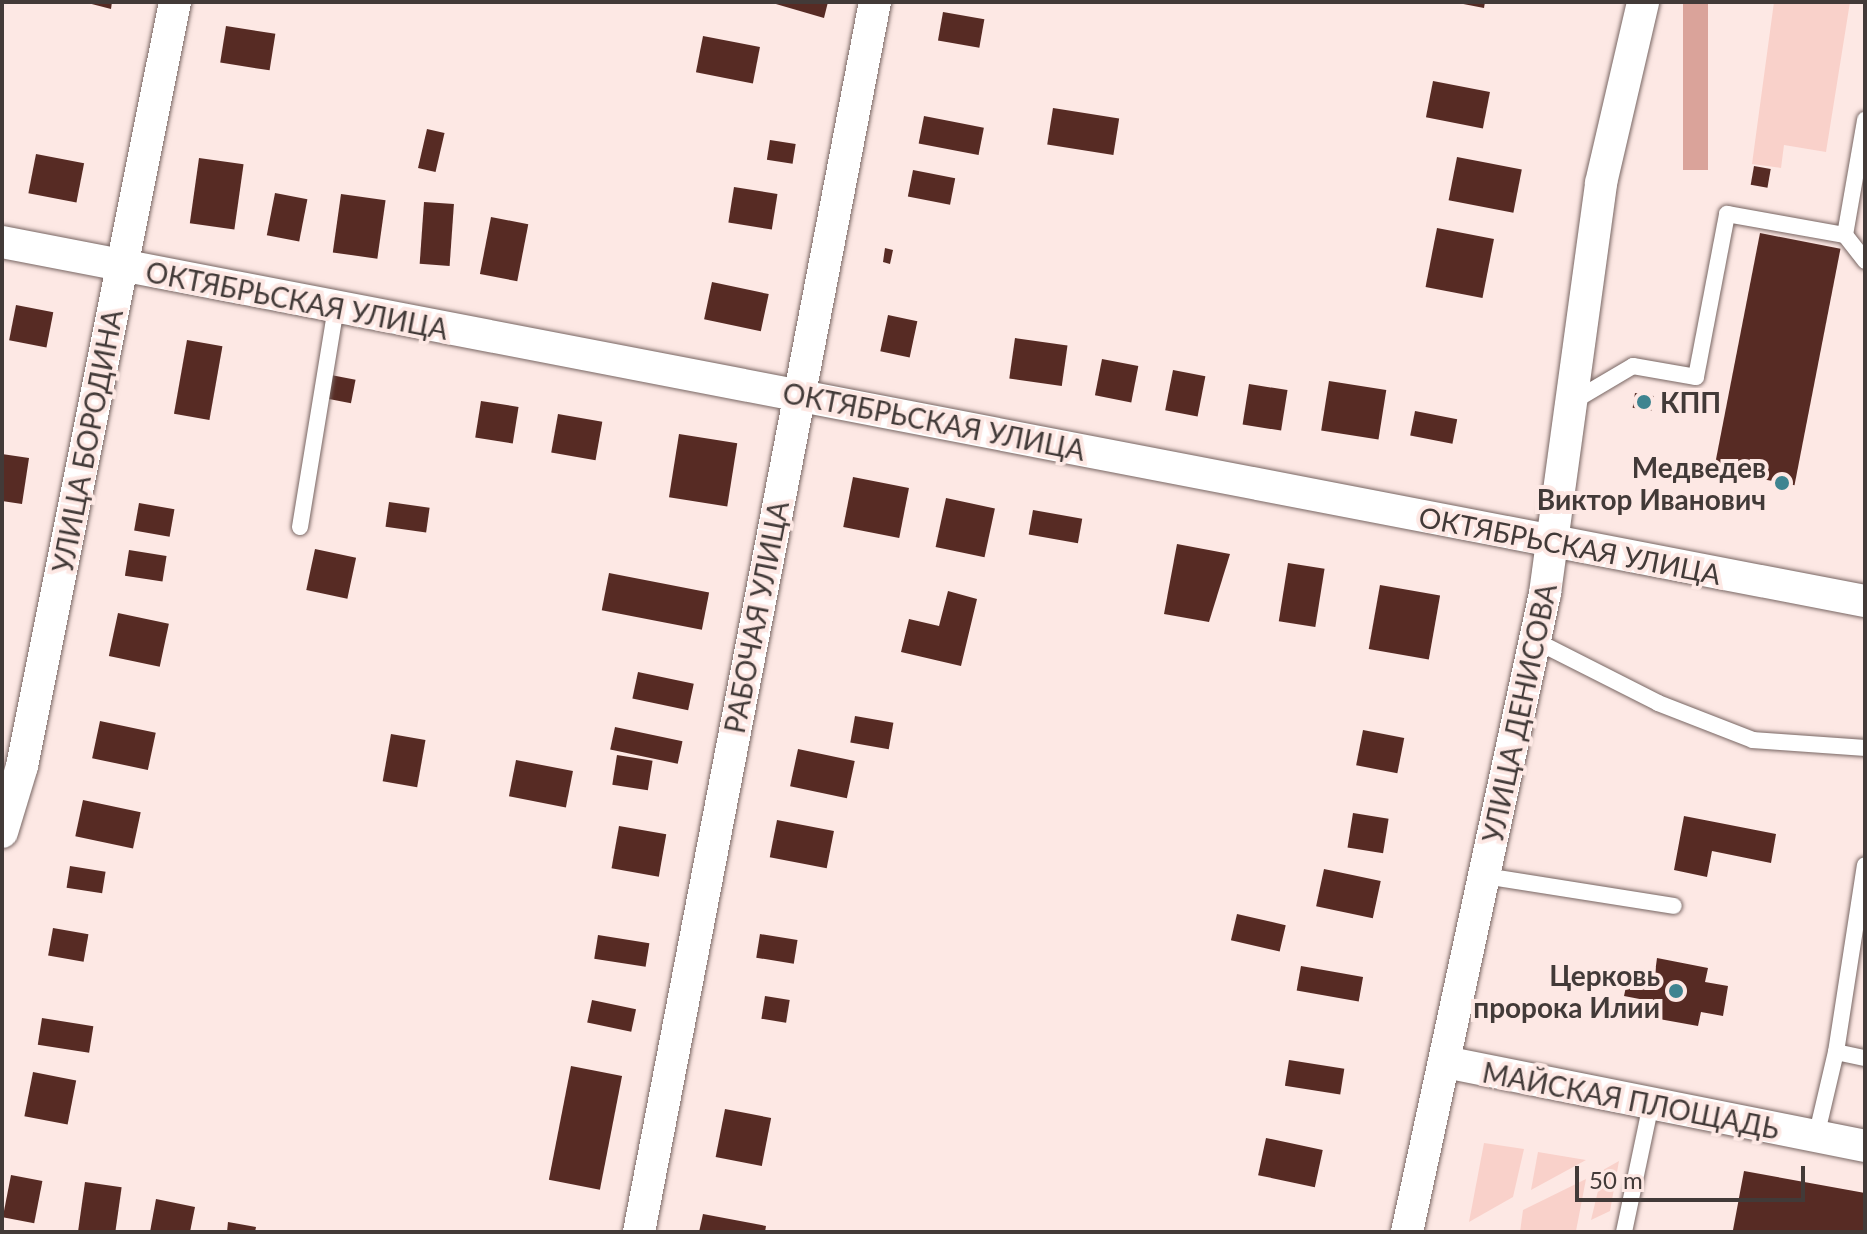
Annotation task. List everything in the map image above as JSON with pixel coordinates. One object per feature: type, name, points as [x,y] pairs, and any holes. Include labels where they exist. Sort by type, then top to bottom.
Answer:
[{"type":"street","name":"УЛИЦА БОРОДИНА","points":[[2,832],[175,2]]},
{"type":"street","name":"РАБОЧАЯ УЛИЦА","points":[[639,1232],[875,2]]},
{"type":"street","name":"УЛИЦА ДЕНИСОВА","points":[[1407,1232],[1555,542],[1601,183],[1643,2]]},
{"type":"street","name":"ОКТЯБРЬСКАЯ УЛИЦА","points":[[2,242],[1865,601]]},
{"type":"street","name":"МАЙСКАЯ ПЛОЩАДЬ","points":[[1445,1062],[1865,1146]]},
{"type":"lane","points":[[1845,235],[1865,120]]},
{"type":"lane","points":[[1572,402],[1633,366],[1696,377],[1727,214],[1845,235],[1865,261]]},
{"type":"lane","points":[[300,527],[336,307]]},
{"type":"lane","points":[[1536,641],[1658,703],[1753,740],[1865,748]]},
{"type":"lane","points":[[1816,1137],[1836,1052],[1865,865]]},
{"type":"lane","points":[[1485,876],[1674,906]]},
{"type":"lane","points":[[1836,1052],[1865,1058]]},
{"type":"lane","points":[[1624,1232],[1651,1104]]},
{"type":"shaded area","points":[[1683,2],[1708,2],[1708,170],[1683,170]]},
{"type":"shaded area","points":[[1774,2],[1850,2],[1826,152],[1784,145],[1781,168],[1752,164]]},
{"type":"shaded area","points":[[1484,1143],[1524,1149],[1513,1197],[1469,1222]]},
{"type":"shaded area","points":[[1538,1152],[1586,1160],[1531,1190]]},
{"type":"shaded area","points":[[1619,1161],[1610,1211],[1591,1220],[1603,1170]]},
{"type":"shaded area","points":[[1586,1179],[1576,1231],[1520,1232],[1523,1210]]},
{"type":"building","points":[[84,2],[112,2],[111,9]]},
{"type":"building","points":[[769,2],[828,2],[824,18]]},
{"type":"building","points":[[1453,2],[1485,2],[1484,8]]},
{"type":"building","points":[[943,12],[984,19],[979,48],[938,41]]},
{"type":"building","points":[[226,26],[275,34],[270,70],[220,63]]},
{"type":"building","points":[[703,36],[760,47],[753,83],[696,72]]},
{"type":"building","points":[[1433,81],[1490,92],[1483,128],[1426,117]]},
{"type":"building","points":[[1053,108],[1119,118],[1113,155],[1047,145]]},
{"type":"building","points":[[924,116],[984,128],[979,155],[919,143]]},
{"type":"building","points":[[427,129],[445,133],[436,172],[418,168]]},
{"type":"building","points":[[770,140],[796,144],[793,164],[767,160]]},
{"type":"building","points":[[36,154],[84,163],[76,203],[28,193]]},
{"type":"building","points":[[1457,157],[1522,170],[1513,213],[1449,200]]},
{"type":"building","points":[[199,158],[244,164],[234,230],[190,223]]},
{"type":"building","points":[[1754,166],[1771,169],[1767,188],[1751,185]]},
{"type":"building","points":[[913,170],[955,178],[950,205],[908,197]]},
{"type":"building","points":[[734,187],[777,194],[772,229],[728,223]]},
{"type":"building","points":[[275,193],[307,199],[299,242],[267,235]]},
{"type":"building","points":[[341,194],[386,200],[377,259],[333,252]]},
{"type":"building","points":[[424,202],[454,204],[450,266],[420,264]]},
{"type":"building","points":[[491,217],[528,224],[517,281],[480,274]]},
{"type":"building","points":[[1437,228],[1494,239],[1482,298],[1426,287]]},
{"type":"building","points":[[1760,233],[1840,249],[1795,485],[1714,470]]},
{"type":"building","points":[[885,248],[893,250],[890,264],[883,262]]},
{"type":"building","points":[[712,282],[769,294],[761,331],[704,319]]},
{"type":"building","points":[[16,305],[53,312],[46,348],[9,340]]},
{"type":"building","points":[[888,315],[917,321],[910,357],[880,351]]},
{"type":"building","points":[[1015,338],[1067,345],[1062,386],[1009,379]]},
{"type":"building","points":[[187,340],[222,346],[209,420],[174,414]]},
{"type":"building","points":[[1102,359],[1138,366],[1131,402],[1095,395]]},
{"type":"building","points":[[1173,370],[1205,376],[1198,417],[1165,410]]},
{"type":"building","points":[[331,375],[356,380],[351,403],[326,399]]},
{"type":"building","points":[[1329,381],[1386,390],[1378,439],[1321,430]]},
{"type":"building","points":[[1249,384],[1288,390],[1281,431],[1243,424]]},
{"type":"building","name":"КПП","points":[[1635,393],[1654,396],[1651,411],[1633,408]]},
{"type":"building","points":[[481,401],[519,407],[513,443],[475,438]]},
{"type":"building","points":[[1415,411],[1457,419],[1452,444],[1410,436]]},
{"type":"building","points":[[558,414],[602,422],[596,460],[551,452]]},
{"type":"building","points":[[679,434],[737,443],[727,506],[669,497]]},
{"type":"building","points":[[2,454],[29,458],[22,504],[2,501]]},
{"type":"building","points":[[853,477],[909,488],[899,538],[843,527]]},
{"type":"building","points":[[946,498],[995,508],[985,557],[936,547]]},
{"type":"building","points":[[389,502],[430,508],[426,532],[386,527]]},
{"type":"building","points":[[139,503],[174,509],[170,537],[134,531]]},
{"type":"building","points":[[1033,510],[1082,519],[1078,543],[1029,535]]},
{"type":"building","points":[[1177,544],[1230,554],[1209,622],[1164,614]]},
{"type":"building","points":[[315,549],[356,558],[347,599],[306,590]]},
{"type":"building","points":[[129,550],[167,556],[162,582],[125,576]]},
{"type":"building","points":[[1288,563],[1325,569],[1315,627],[1279,621]]},
{"type":"building","points":[[609,573],[709,592],[702,630],[602,610]]},
{"type":"building","points":[[1380,585],[1440,596],[1429,660],[1369,649]]},
{"type":"building","points":[[948,591],[977,599],[961,666],[901,652],[909,619],[939,626]]},
{"type":"building","points":[[118,613],[169,624],[160,667],[109,656]]},
{"type":"building","points":[[638,672],[694,684],[688,710],[632,698]]},
{"type":"building","points":[[855,716],[893,723],[889,749],[850,743]]},
{"type":"building","points":[[100,721],[156,733],[148,770],[92,758]]},
{"type":"building","points":[[615,727],[682,741],[678,764],[610,749]]},
{"type":"building","points":[[1363,730],[1404,738],[1397,773],[1356,765]]},
{"type":"building","points":[[391,734],[425,740],[417,787],[383,781]]},
{"type":"building","points":[[798,749],[855,761],[847,798],[790,786]]},
{"type":"building","points":[[617,755],[653,761],[648,790],[612,785]]},
{"type":"building","points":[[516,760],[573,771],[566,807],[509,796]]},
{"type":"building","points":[[83,800],[141,812],[133,848],[75,836]]},
{"type":"building","points":[[1353,813],[1389,819],[1383,853],[1348,848]]},
{"type":"building","points":[[1684,816],[1776,834],[1771,863],[1712,851],[1707,877],[1674,870]]},
{"type":"building","points":[[777,820],[834,831],[827,868],[770,857]]},
{"type":"building","points":[[619,826],[666,834],[659,877],[612,868]]},
{"type":"building","points":[[70,866],[106,872],[102,893],[67,888]]},
{"type":"building","points":[[1324,869],[1381,881],[1373,918],[1316,906]]},
{"type":"building","points":[[1237,914],[1286,925],[1280,952],[1231,940]]},
{"type":"building","points":[[53,928],[88,934],[84,962],[48,956]]},
{"type":"building","points":[[760,934],[798,940],[794,964],[756,958]]},
{"type":"building","points":[[598,935],[649,943],[646,967],[594,959]]},
{"type":"building","name":"Церковь пророка Илии","points":[[1657,958],[1708,968],[1705,982],[1728,986],[1723,1016],[1701,1012],[1698,1026],[1648,1017],[1650,1001],[1624,996],[1630,968],[1655,973]]},
{"type":"building","points":[[1301,966],[1363,977],[1359,1002],[1297,991]]},
{"type":"building","points":[[765,996],[790,1000],[786,1023],[761,1019]]},
{"type":"building","points":[[592,1000],[636,1009],[631,1032],[587,1022]]},
{"type":"building","points":[[42,1018],[93,1026],[89,1053],[38,1045]]},
{"type":"building","points":[[1289,1060],[1344,1069],[1340,1094],[1285,1086]]},
{"type":"building","points":[[571,1066],[622,1076],[600,1190],[549,1180]]},
{"type":"building","points":[[33,1072],[76,1080],[68,1125],[24,1116]]},
{"type":"building","points":[[725,1109],[771,1118],[762,1166],[716,1157]]},
{"type":"building","points":[[1266,1138],[1323,1150],[1315,1187],[1258,1175]]},
{"type":"building","points":[[1744,1171],[1865,1193],[1865,1232],[1733,1230]]},
{"type":"building","points":[[11,1175],[42,1181],[34,1223],[3,1217]]},
{"type":"building","points":[[85,1182],[122,1187],[115,1232],[78,1232]]},
{"type":"building","points":[[156,1199],[195,1207],[190,1232],[150,1232]]},
{"type":"building","points":[[703,1214],[766,1226],[765,1232],[699,1232]]},
{"type":"building","points":[[228,1222],[256,1227],[255,1232],[227,1232]]},
{"type":"place","name":"КПП","points":[[1644,402]]},
{"type":"place","name":"Медведев Виктор Иванович","points":[[1782,483]]},
{"type":"place","name":"Церковь пророка Илии","points":[[1676,991]]}]
